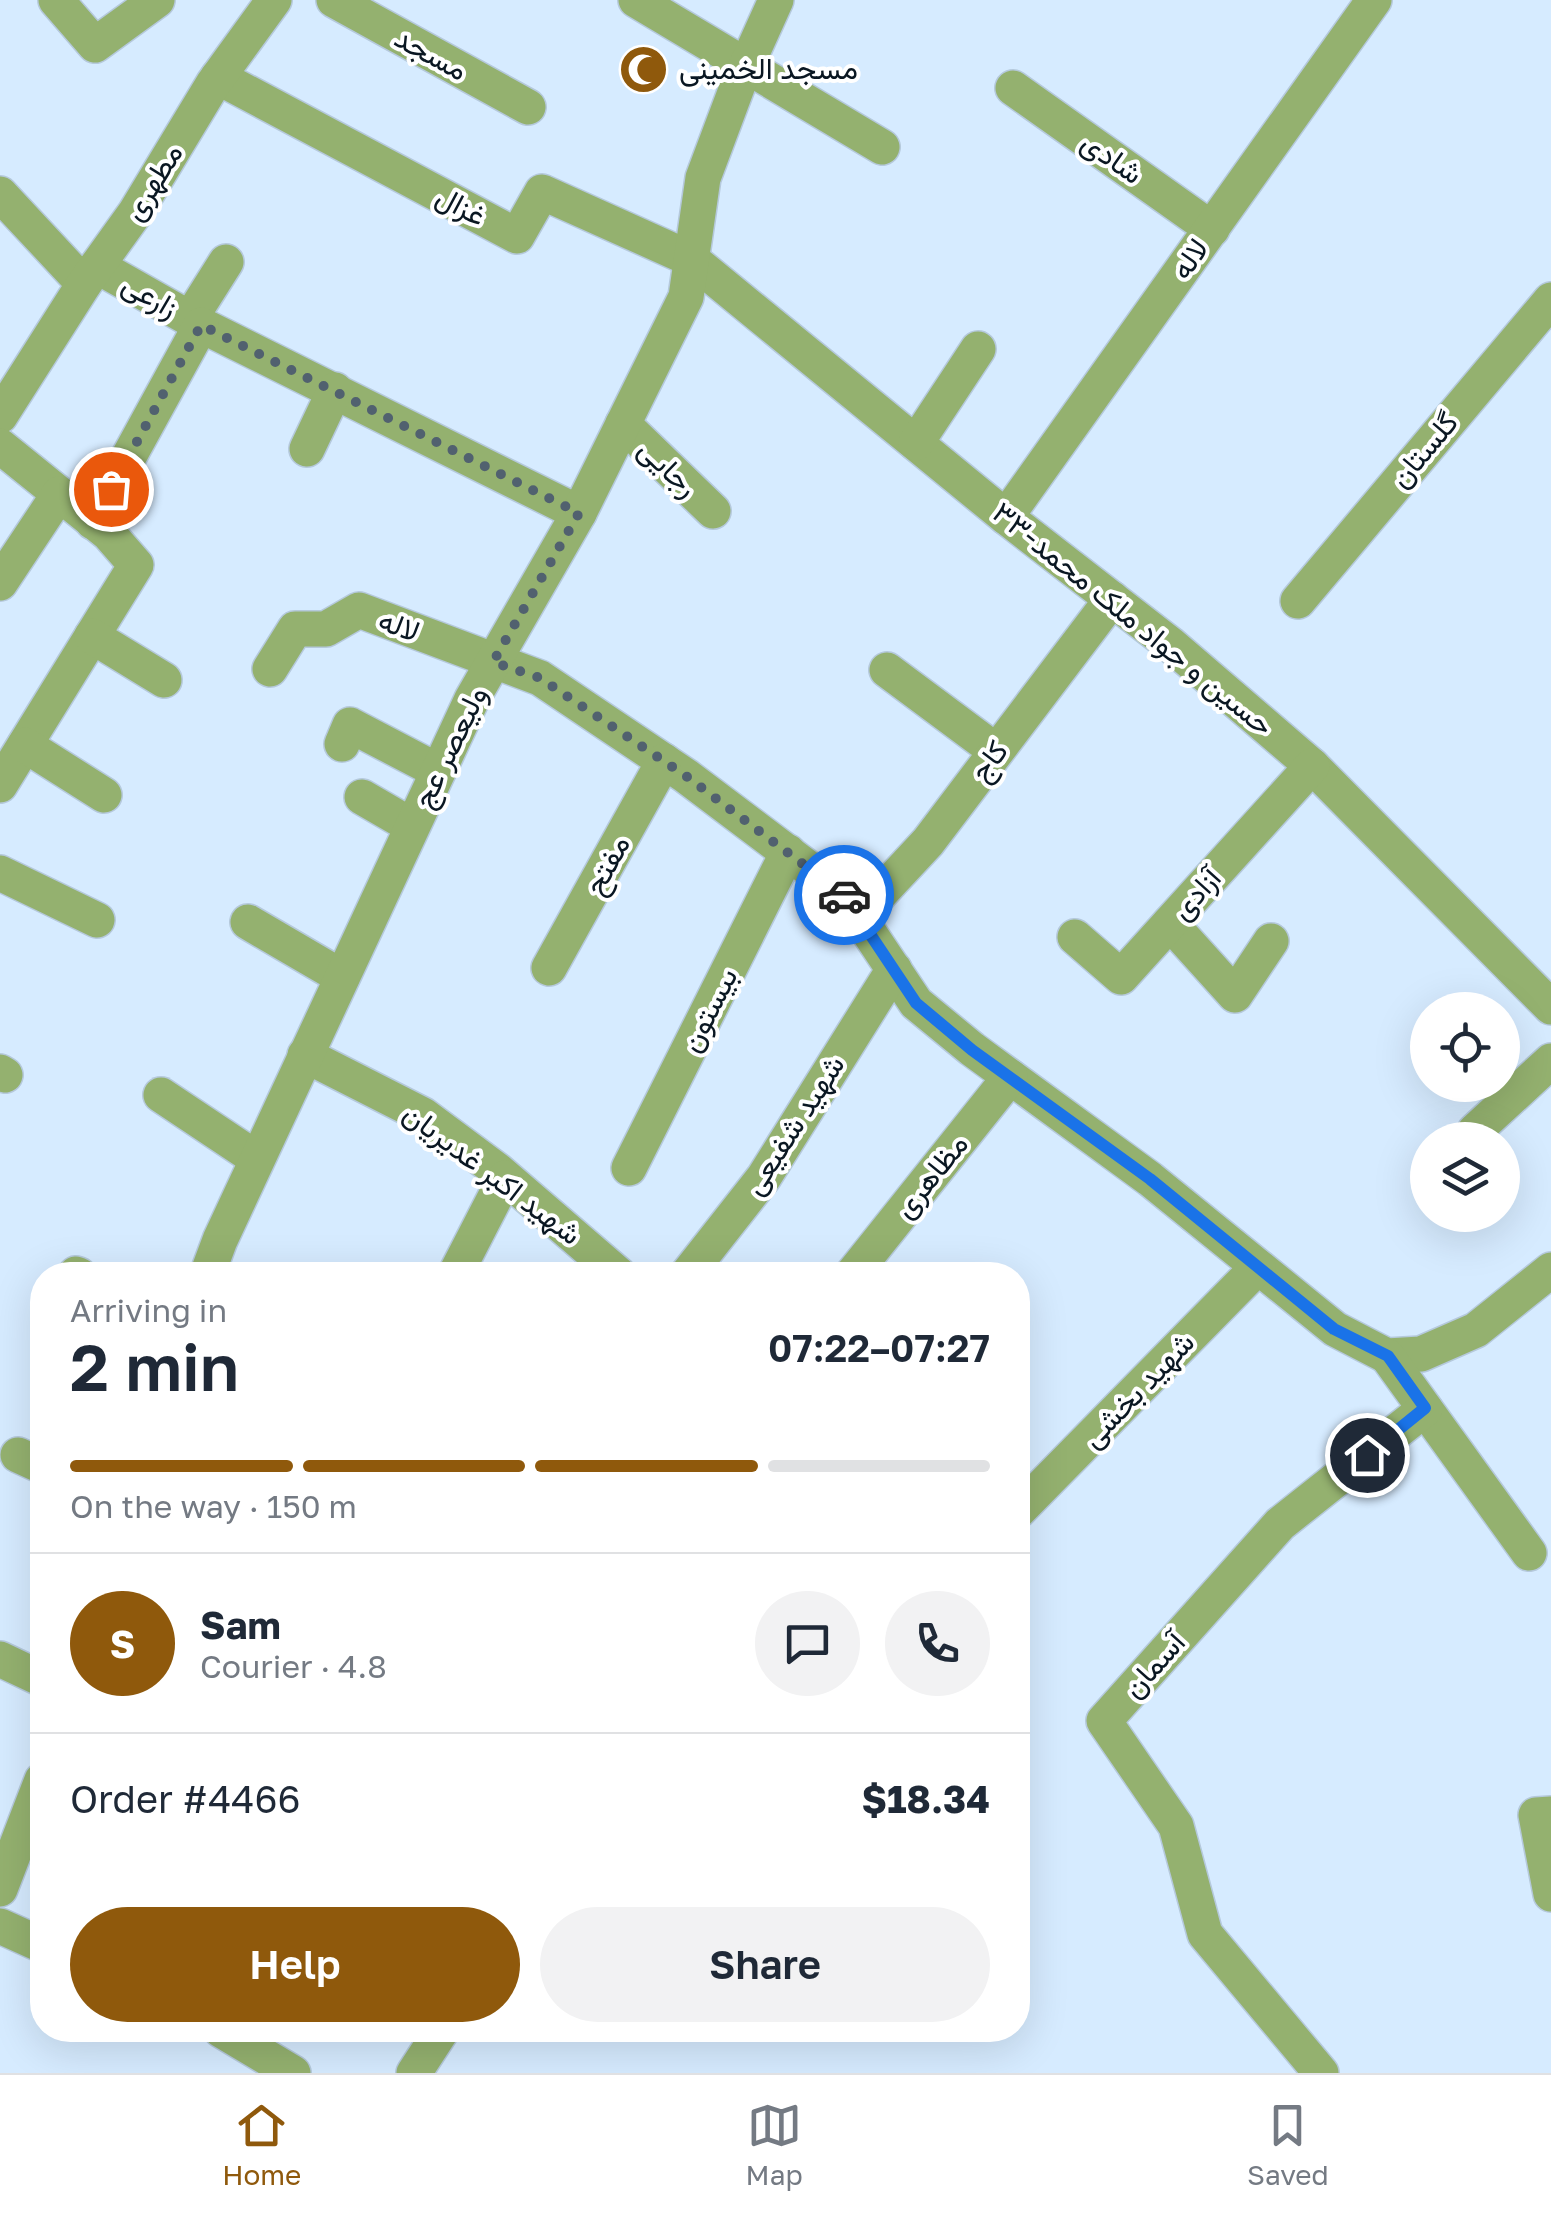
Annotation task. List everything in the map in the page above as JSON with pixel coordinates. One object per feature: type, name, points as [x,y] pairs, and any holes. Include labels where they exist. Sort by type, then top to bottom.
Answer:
[{"type":"street","points":[[56,0],[95,45],[158,0]]},
{"type":"street","name":"مطهری","points":[[0,416],[136,213],[218,76],[274,0]]},
{"type":"street","name":"مسجد","points":[[334,0],[528,107]]},
{"type":"street","points":[[636,0],[882,147]]},
{"type":"street","name":"ولیعصر عج","points":[[213,1262],[438,771],[493,662],[579,513],[686,297],[703,178],[746,65],[776,0]]},
{"type":"street","name":"لاله","points":[[1006,518],[1374,0]]},
{"type":"street","name":"غزال","points":[[218,76],[516,236],[542,192],[691,258]]},
{"type":"street","name":"شادی","points":[[1013,88],[1212,228]]},
{"type":"street","name":"زارعی","points":[[0,194],[91,275],[195,322],[579,513]]},
{"type":"street","name":"۳۳-حسین و جواد ملک محمد","points":[[691,258],[1006,518],[1170,644],[1312,766],[1551,1007]]},
{"type":"street","points":[[94,522],[226,262]]},
{"type":"street","name":"گلستان","points":[[1298,601],[1551,300]]},
{"type":"street","points":[[916,444],[978,350]]},
{"type":"street","points":[[306,449],[334,390]]},
{"type":"street","name":"رجایی","points":[[623,424],[712,511]]},
{"type":"street","points":[[0,446],[94,522],[136,565],[0,785]]},
{"type":"street","points":[[0,583],[60,494]]},
{"type":"street","name":"کاج","points":[[859,916],[928,842],[1112,599]]},
{"type":"street","name":"لاله","points":[[270,669],[295,629],[326,629],[359,610],[493,662]]},
{"type":"street","points":[[92,636],[164,680]]},
{"type":"street","points":[[493,662],[540,678],[664,761],[844,895],[916,1003],[1150,1179],[1334,1329],[1388,1356],[1529,1552]]},
{"type":"street","points":[[887,670],[996,751]]},
{"type":"street","points":[[342,744],[350,725],[438,771]]},
{"type":"street","points":[[25,745],[104,795]]},
{"type":"street","name":"مفتح","points":[[549,968],[664,761]]},
{"type":"street","name":"آزادی","points":[[1074,937],[1121,977],[1312,766]]},
{"type":"street","points":[[362,797],[412,826]]},
{"type":"street","name":"بیستون","points":[[629,1168],[788,852]]},
{"type":"street","points":[[0,873],[97,920]]},
{"type":"street","points":[[248,922],[342,977]]},
{"type":"street","points":[[1170,923],[1236,995],[1271,941]]},
{"type":"street","name":"شهید شفیعی","points":[[697,1262],[764,1176],[894,970]]},
{"type":"street","name":"شهید اکبر غدیریان","points":[[305,1056],[424,1115],[604,1262]]},
{"type":"street","points":[[1485,1122],[1551,1061]]},
{"type":"street","name":"مظاهری","points":[[865,1262],[1010,1077]]},
{"type":"street","points":[[161,1095],[257,1159]]},
{"type":"street","points":[[462,1262],[505,1178]]},
{"type":"street","name":"شهید بخشی","points":[[1030,1499],[1258,1267]]},
{"type":"street","points":[[1388,1356],[1421,1354],[1476,1330],[1551,1270]]},
{"type":"street","name":"آسمان","points":[[1321,2073],[1205,1934],[1176,1826],[1104,1721],[1280,1524],[1425,1408]]},
{"type":"street","points":[[0,1658],[30,1673]]},
{"type":"street","points":[[0,1889],[30,1811]]},
{"type":"street","points":[[1551,1814],[1536,1815],[1551,1894]]},
{"type":"street","points":[[0,1926],[30,1940]]},
{"type":"street","points":[[414,2073],[434,2042]]},
{"type":"street","points":[[252,2051],[293,2073]]},
{"type":"way so far","points":[[111,489],[201,325],[579,513],[493,662],[540,678],[686,776],[844,895]]},
{"type":"place","name":"مسجد الخمینی","points":[[644,69]]},
{"type":"route","points":[[844,895],[916,1003],[972,1050],[1150,1179],[1334,1329],[1388,1356],[1425,1408],[1367,1455]]}]
